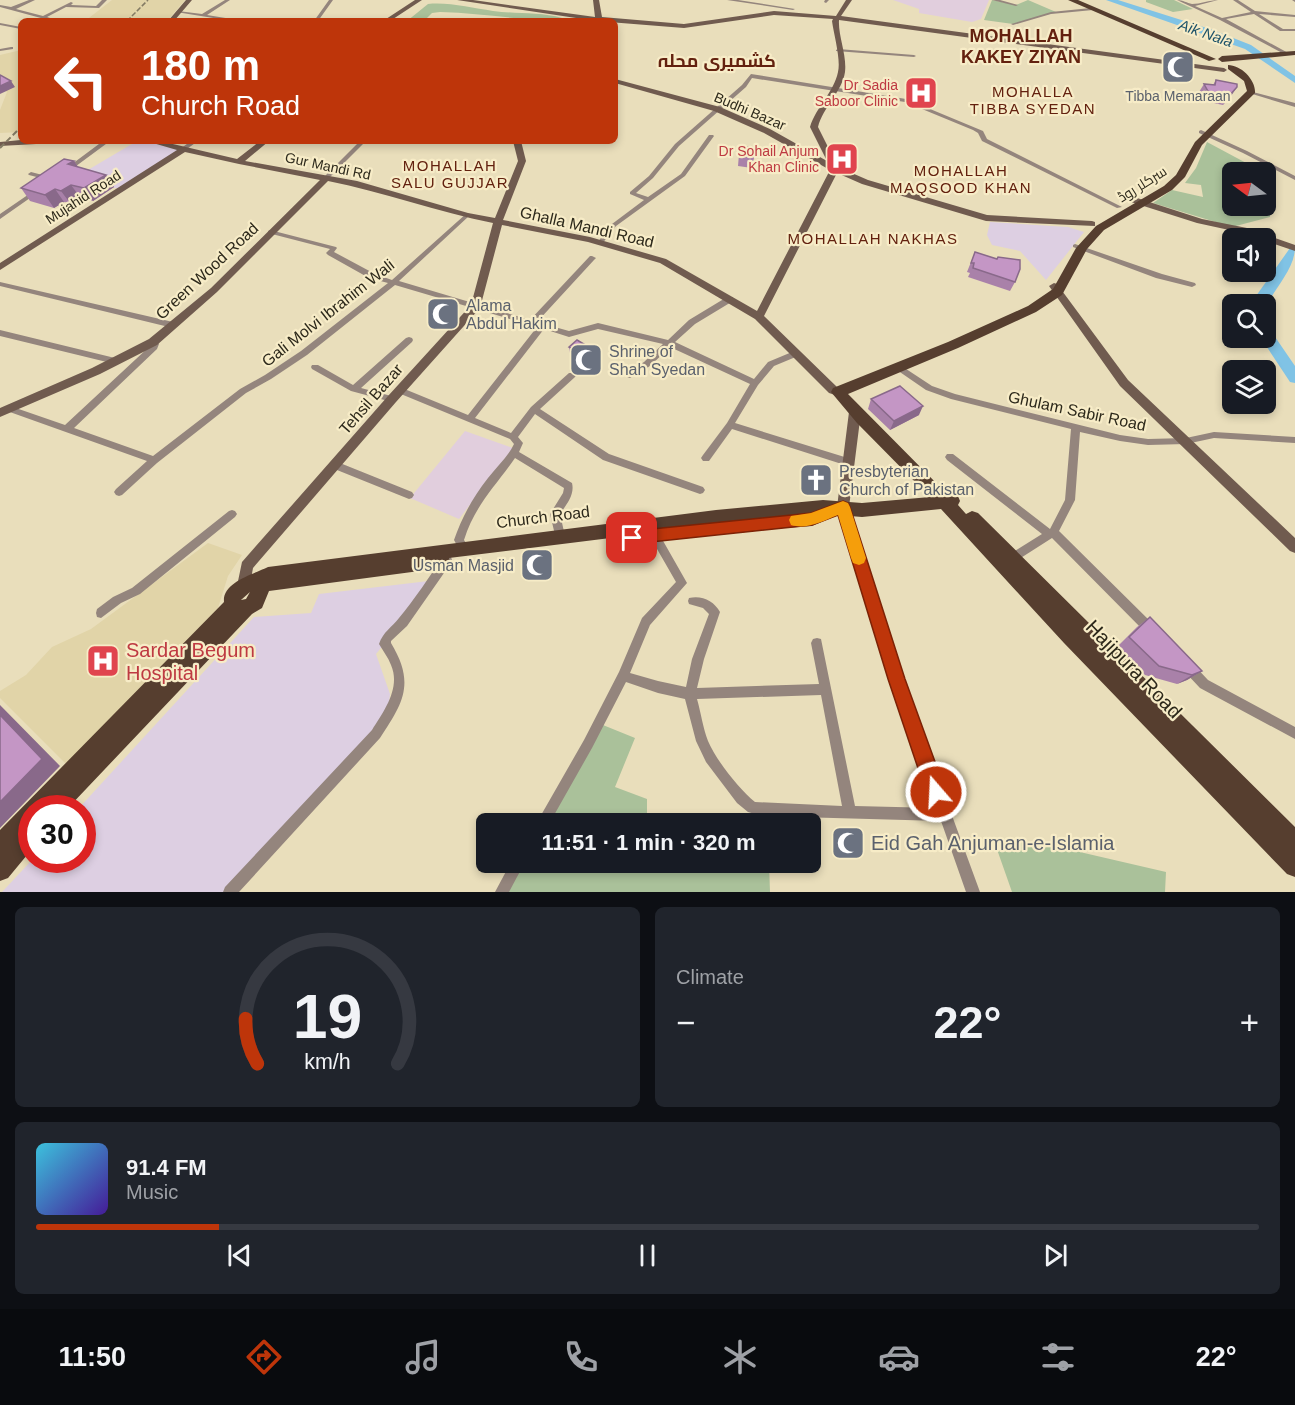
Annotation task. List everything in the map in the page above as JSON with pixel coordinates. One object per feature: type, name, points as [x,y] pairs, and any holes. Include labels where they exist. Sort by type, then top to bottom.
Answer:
[{"type":"main road","points":[[1072,0],[1225,62],[1290,56]]},
{"type":"main road","points":[[1225,62],[1247,87]]},
{"type":"main road","name":"سرکلر روڈ","points":[[838,392],[857,382],[953,345],[1021,314],[1054,292],[1092,225],[1119,207],[1168,188],[1180,177],[1204,134],[1247,87]]},
{"type":"main road","name":"سرکلر روڈ","points":[[1078,247],[1138,201]]},
{"type":"main road","points":[[857,382],[853,391],[855,402],[949,501]]},
{"type":"main road","points":[[838,392],[855,412],[949,501]]},
{"type":"main road","name":"Church Road","points":[[251,585],[274,572],[716,517],[843,507],[862,510],[949,501]]},
{"type":"main road","name":"Hajipura Road","points":[[949,501],[1295,866]]},
{"type":"main road","name":"Church Road","points":[[251,585],[654,535],[812,519],[843,507]]},
{"type":"main road","points":[[1007,561],[1295,842]]},
{"type":"main road","points":[[239,607],[234,594],[251,585]]},
{"type":"main road","points":[[49,795],[239,607]]},
{"type":"main road","points":[[66,795],[239,607]]},
{"type":"main road","points":[[0,845],[18,827]]},
{"type":"main road","points":[[0,870],[18,849]]},
{"type":"street","points":[[10,11],[33,0]]},
{"type":"street","points":[[44,17],[78,0]]},
{"type":"street","points":[[66,6],[97,7],[105,0]]},
{"type":"street","points":[[175,18],[191,0]]},
{"type":"street","points":[[203,15],[228,0]]},
{"type":"street","points":[[318,18],[331,0]]},
{"type":"street","points":[[391,18],[419,0]]},
{"type":"street","points":[[460,0],[530,8],[577,18]]},
{"type":"street","points":[[596,0],[599,18]]},
{"type":"street","points":[[729,0],[836,17],[1225,62]]},
{"type":"street","points":[[793,11],[795,0]]},
{"type":"street","points":[[759,316],[835,170],[814,127],[815,120],[836,90],[842,70],[835,26],[836,17],[849,0]]},
{"type":"street","points":[[994,0],[1016,5]]},
{"type":"street","points":[[1179,0],[1222,19],[1290,56]]},
{"type":"street","points":[[1191,6],[1216,0]]},
{"type":"street","points":[[1235,0],[1282,30],[1295,30]]},
{"type":"street","points":[[0,6],[10,11],[47,18]]},
{"type":"street","points":[[1013,24],[1051,13],[1090,9]]},
{"type":"street","points":[[618,21],[684,26],[793,11]]},
{"type":"street","points":[[180,12],[222,18]]},
{"type":"street","points":[[1222,19],[1257,12],[1293,18]]},
{"type":"street","points":[[0,24],[18,27]]},
{"type":"street","points":[[0,50],[10,48]]},
{"type":"street","points":[[838,50],[914,56]]},
{"type":"street","points":[[649,200],[632,193],[651,177],[677,145],[744,86],[751,76],[906,101],[975,129],[981,132],[984,140],[1119,207]]},
{"type":"street","name":"Budhi Bazar","points":[[618,82],[717,109],[767,131],[835,170],[865,183],[986,218],[1092,225]]},
{"type":"street","points":[[1247,87],[1295,105]]},
{"type":"street","points":[[1204,134],[1295,178]]},
{"type":"street","points":[[600,243],[614,225],[683,175],[711,136]]},
{"type":"street","points":[[1,142],[18,139]]},
{"type":"street","points":[[1,142],[18,142]]},
{"type":"street","points":[[0,217],[102,144]]},
{"type":"street","name":"Gur Mandi Rd","points":[[161,144],[239,162],[357,184],[498,222]]},
{"type":"street","points":[[182,150],[191,144]]},
{"type":"street","points":[[239,162],[261,144]]},
{"type":"street","points":[[325,179],[360,144]]},
{"type":"street","name":"Tehsil Bazar","points":[[251,585],[247,566],[395,395],[476,306],[498,222],[522,161],[518,144]]},
{"type":"street","name":"Mujahid Road","points":[[0,267],[182,150]]},
{"type":"street","points":[[31,174],[55,179]]},
{"type":"street","name":"Green Wood Road","points":[[5,411],[153,342],[214,290],[325,179]]},
{"type":"street","points":[[1138,201],[1200,221],[1244,230],[1295,248]]},
{"type":"street","name":"Gali Molvi Ibrahim Wali","points":[[118,492],[154,460],[243,391],[259,385],[298,358],[395,282],[466,215]]},
{"type":"street","name":"Ghalla Mandi Road","points":[[498,222],[600,243],[663,261],[759,316],[795,354],[833,390],[838,392]]},
{"type":"street","points":[[270,232],[334,248],[330,253],[372,276],[569,334],[598,326],[669,343],[755,383]]},
{"type":"street","points":[[1078,247],[1192,285]]},
{"type":"street","points":[[532,323],[592,258]]},
{"type":"street","points":[[0,284],[173,325]]},
{"type":"street","points":[[1054,292],[1125,382],[1295,547]]},
{"type":"street","points":[[630,375],[647,364],[692,322],[729,298]]},
{"type":"street","points":[[470,420],[542,326]]},
{"type":"street","points":[[0,333],[116,361]]},
{"type":"street","points":[[354,389],[409,340]]},
{"type":"street","points":[[67,429],[154,347],[153,342]]},
{"type":"street","points":[[705,458],[730,425],[755,383],[771,364],[795,354]]},
{"type":"street","points":[[315,366],[354,389],[395,395],[470,420],[513,437],[519,443],[514,453],[489,483],[467,519],[459,540],[464,548]]},
{"type":"street","name":"Ghulam Sabir Road","points":[[897,366],[929,388],[954,397],[1076,428],[1148,442],[1186,441],[1214,435],[1295,440]]},
{"type":"street","points":[[513,437],[534,410],[572,375]]},
{"type":"street","points":[[534,410],[606,457],[700,490]]},
{"type":"street","points":[[5,411],[67,429],[154,460]]},
{"type":"street","points":[[855,412],[843,507],[896,679],[974,892]]},
{"type":"street","points":[[730,425],[848,462]]},
{"type":"street","points":[[1007,561],[1051,533],[1070,500],[1076,428]]},
{"type":"street","points":[[514,453],[569,486],[568,494],[555,514],[560,536]]},
{"type":"street","points":[[950,457],[1051,533],[1158,638]]},
{"type":"street","points":[[335,465],[409,495]]},
{"type":"street","points":[[101,613],[117,600],[136,591],[232,514]]},
{"type":"street","points":[[548,813],[588,744],[623,676],[646,621],[682,583],[654,535]]},
{"type":"street","points":[[230,892],[376,734],[389,715],[398,694],[399,675],[397,664],[385,644],[387,638],[403,622],[447,560]]},
{"type":"street","points":[[693,601],[706,604],[715,612],[698,659],[690,694],[702,741],[729,787],[753,808],[944,815]]},
{"type":"street","points":[[817,643],[850,813]]},
{"type":"street","points":[[1182,662],[1204,684],[1295,733]]},
{"type":"street","points":[[623,676],[690,694],[826,689]]},
{"type":"street","points":[[502,892],[513,873]]},
{"type":"shaded area","points":[[112,0],[185,0],[170,18],[89,18]]},
{"type":"shaded area","points":[[893,0],[989,0],[981,19],[972,22],[919,13],[919,9]]},
{"type":"shaded area","points":[[18,51],[18,132],[0,133],[0,110],[7,92],[0,88],[0,55]]},
{"type":"shaded area","points":[[132,144],[157,144],[179,150],[119,189],[76,177]]},
{"type":"shaded area","points":[[990,222],[1068,227],[1084,232],[1046,280],[1020,251],[992,245],[987,235]]},
{"type":"shaded area","points":[[465,431],[513,448],[459,519],[410,498]]},
{"type":"shaded area","name":"Sardar Begum Hospital","points":[[208,543],[242,555],[228,576],[218,608],[66,764],[0,698],[0,691],[26,675],[52,647],[91,629]]},
{"type":"shaded area","points":[[437,580],[376,654],[390,694],[388,713],[231,892],[2,892],[20,873],[96,873],[96,795],[91,795],[254,617],[311,613],[319,594]]},
{"type":"green space","points":[[992,0],[1016,5],[1028,0],[1056,12],[1013,24],[984,20]]},
{"type":"green space","points":[[1146,0],[1174,0],[1193,9],[1173,12],[1146,2]]},
{"type":"green space","points":[[428,4],[436,4],[562,18],[513,18],[440,12],[432,13],[427,18],[411,18]]},
{"type":"green space","points":[[1207,142],[1244,162],[1222,162],[1222,216],[1270,217],[1232,227],[1153,203],[1172,190],[1203,197],[1201,185],[1185,183],[1196,168]]},
{"type":"green space","points":[[598,723],[635,738],[615,787],[647,799],[647,813],[548,813]]},
{"type":"green space","points":[[993,838],[1041,843],[1166,872],[1165,892],[1012,892]]},
{"type":"green space","points":[[514,873],[769,873],[770,892],[502,892]]},
{"type":"building","points":[[0,75],[11,81],[0,86]]},
{"type":"building","points":[[1216,80],[1237,84],[1237,87],[1229,96],[1209,93],[1204,84],[1215,85]]},
{"type":"building","points":[[741,146],[756,148],[754,155],[739,154]]},
{"type":"building","points":[[64,159],[74,161],[68,164],[106,175],[84,188],[71,185],[61,191],[55,189],[45,195],[21,188]]},
{"type":"building","points":[[975,252],[997,259],[998,257],[1020,260],[1020,269],[1015,282],[973,268],[974,263],[971,263]]},
{"type":"building","points":[[577,340],[589,347],[581,353],[569,347]]},
{"type":"building","points":[[900,386],[923,406],[894,421],[871,399]]},
{"type":"building","points":[[1150,617],[1202,671],[1192,675],[1159,666],[1129,637]]},
{"type":"building","points":[[0,715],[42,759],[0,802]]},
{"type":"waterway","name":"Aik Nala","points":[[1110,0],[1210,32],[1248,47],[1295,80]]},
{"type":"waterway","name":"Aik Nala","points":[[1265,294],[1295,251]]},
{"type":"waterway","name":"Aik Nala","points":[[1275,348],[1295,378]]},
{"type":"railway","points":[[130,18],[148,0]]},
{"type":"railway","points":[[0,148],[18,130]]},
{"type":"slow traffic","points":[[796,520],[812,519],[843,507],[859,558]]},
{"type":"place","name":"Tibba Memaraan","points":[[1178,67]]},
{"type":"place","name":"Dr Sadia Saboor Clinic","points":[[921,93]]},
{"type":"place","name":"Dr Sohail Anjum Khan Clinic","points":[[842,159]]},
{"type":"place","name":"Alama Abdul Hakim","points":[[443,314]]},
{"type":"place","name":"Shrine of Shah Syedan","points":[[586,360]]},
{"type":"place","name":"Presbyterian Church of Pakistan","points":[[816,480]]},
{"type":"place","name":"Usman Masjid","points":[[537,565]]},
{"type":"place","name":"Sardar Begum Hospital","points":[[103,661]]},
{"type":"place","name":"Eid Gah Anjuman-e-Islamia","points":[[848,843]]},
{"type":"district","name":"MOHALLAH KAKEY ZIYAN","points":[[1021,46]]},
{"type":"district","name":"کشمیری محلہ","points":[[717,61]]},
{"type":"district","name":"MOHALLA TIBBA SYEDAN","points":[[1033,100]]},
{"type":"district","name":"MOHALLAH SALU GUJJAR","points":[[450,174]]},
{"type":"district","name":"MOHALLAH MAQSOOD KHAN","points":[[961,178]]},
{"type":"district","name":"MOHALLAH NAKHAS","points":[[873,238]]},
{"type":"route","points":[[632,538],[755,523],[812,519],[843,507],[896,679],[936,792]]}]
